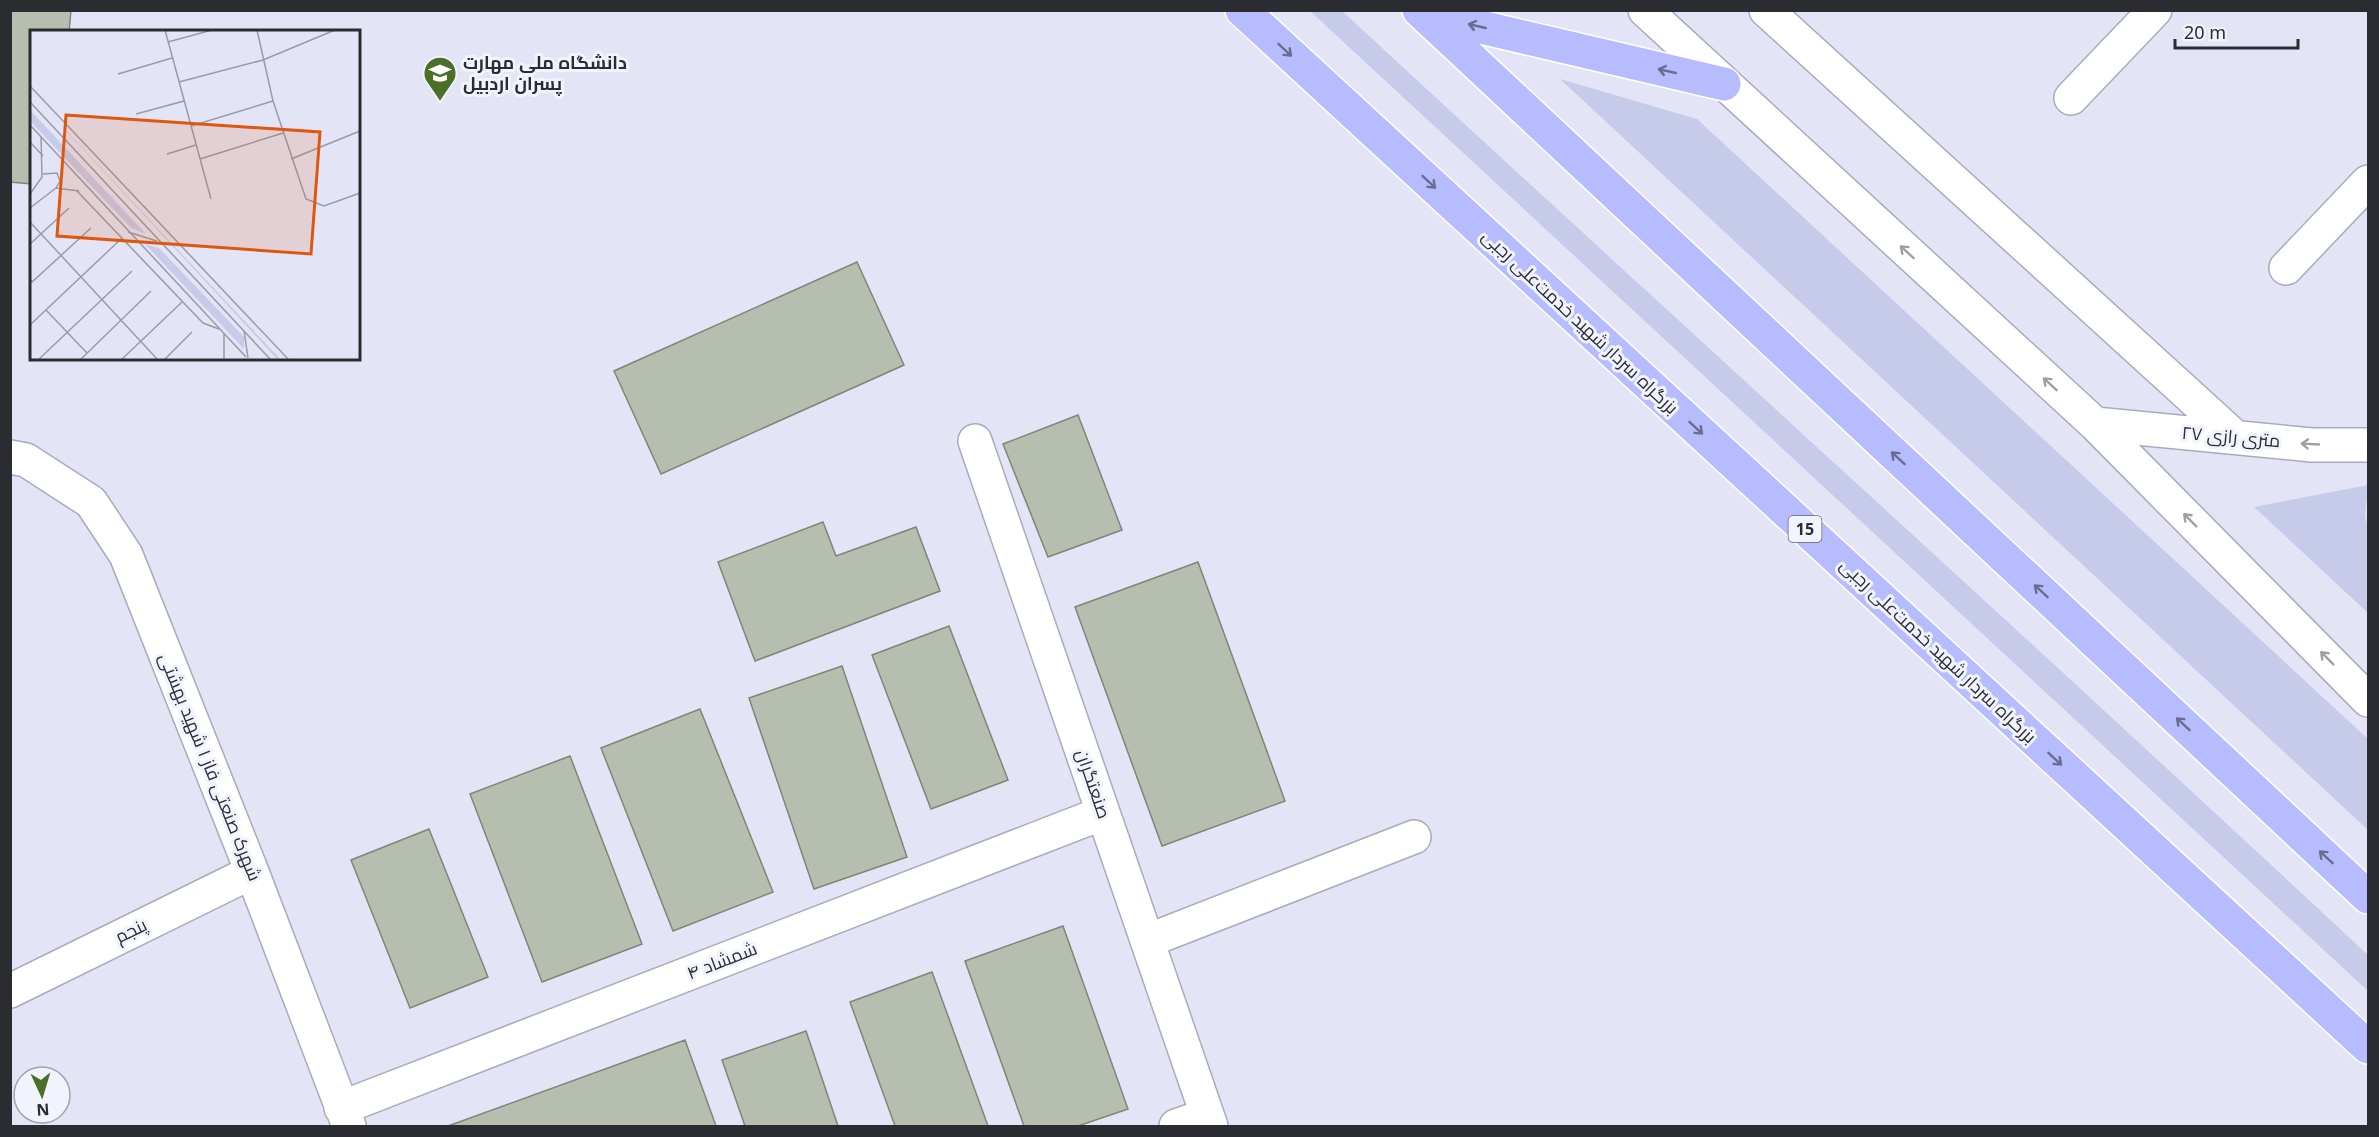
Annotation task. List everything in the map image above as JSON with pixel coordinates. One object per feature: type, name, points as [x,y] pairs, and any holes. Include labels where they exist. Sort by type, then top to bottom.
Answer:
[{"type":"highway","name":"بزرگراه سردار شهید خدمت‌علی رجبی","points":[[1242,10],[2368,1047]]},
{"type":"highway","points":[[1421,12],[1724,84]]},
{"type":"highway","points":[[1421,12],[2368,897]]},
{"type":"street","points":[[1645,10],[2095,424],[2368,699]]},
{"type":"street","points":[[2071,98],[2154,10]]},
{"type":"street","points":[[1780,15],[2235,437]]},
{"type":"street","points":[[2286,268],[2368,182]]},
{"type":"street","name":"۲۷ متری رازی","points":[[2095,424],[2312,445],[2368,445]]},
{"type":"street","name":"صنعتگران","points":[[975,441],[1209,1121]]},
{"type":"street","name":"شهرک صنعتی فاز ۱ شهید بهشتی","points":[[10,457],[26,460],[91,502],[126,555],[252,872],[345,1117]]},
{"type":"street","name":"شمشاد ۴","points":[[345,1117],[1103,813]]},
{"type":"street","points":[[1148,941],[1413,837]]},
{"type":"street","name":"پنجم","points":[[10,991],[252,872]]},
{"type":"street","points":[[1176,1126],[1209,1121]]},
{"type":"shaded area","points":[[1310,11],[1342,11],[2240,836],[2368,955],[2368,991]]},
{"type":"shaded area","points":[[1560,79],[1697,119],[2368,739],[2368,830]]},
{"type":"shaded area","points":[[2368,485],[2365,515],[2368,530],[2368,613],[2254,507]]},
{"type":"building","points":[[10,10],[71,10],[69,30],[30,30],[30,184],[10,182]]},
{"type":"building","points":[[857,262],[904,365],[661,474],[614,371]]},
{"type":"building","points":[[1078,415],[1122,530],[1048,557],[1003,444]]},
{"type":"building","points":[[823,522],[836,556],[916,527],[940,591],[755,661],[718,562]]},
{"type":"building","points":[[1198,562],[1285,801],[1162,846],[1075,607]]},
{"type":"building","points":[[949,626],[1008,780],[931,809],[872,655]]},
{"type":"building","points":[[842,666],[907,857],[814,889],[749,698]]},
{"type":"building","points":[[700,709],[773,892],[673,931],[601,748]]},
{"type":"building","points":[[570,756],[642,944],[542,982],[470,794]]},
{"type":"building","points":[[429,829],[488,977],[410,1008],[351,860]]},
{"type":"building","points":[[1063,926],[1128,1109],[1078,1126],[1024,1126],[965,961]]},
{"type":"building","points":[[932,972],[988,1126],[895,1126],[850,1002]]},
{"type":"building","points":[[806,1031],[838,1126],[745,1126],[722,1060]]},
{"type":"building","points":[[685,1040],[716,1126],[448,1126]]},
{"type":"place","name":"دانشگاه ملی مهارت پسران اردبیل","points":[[440,102]]}]
